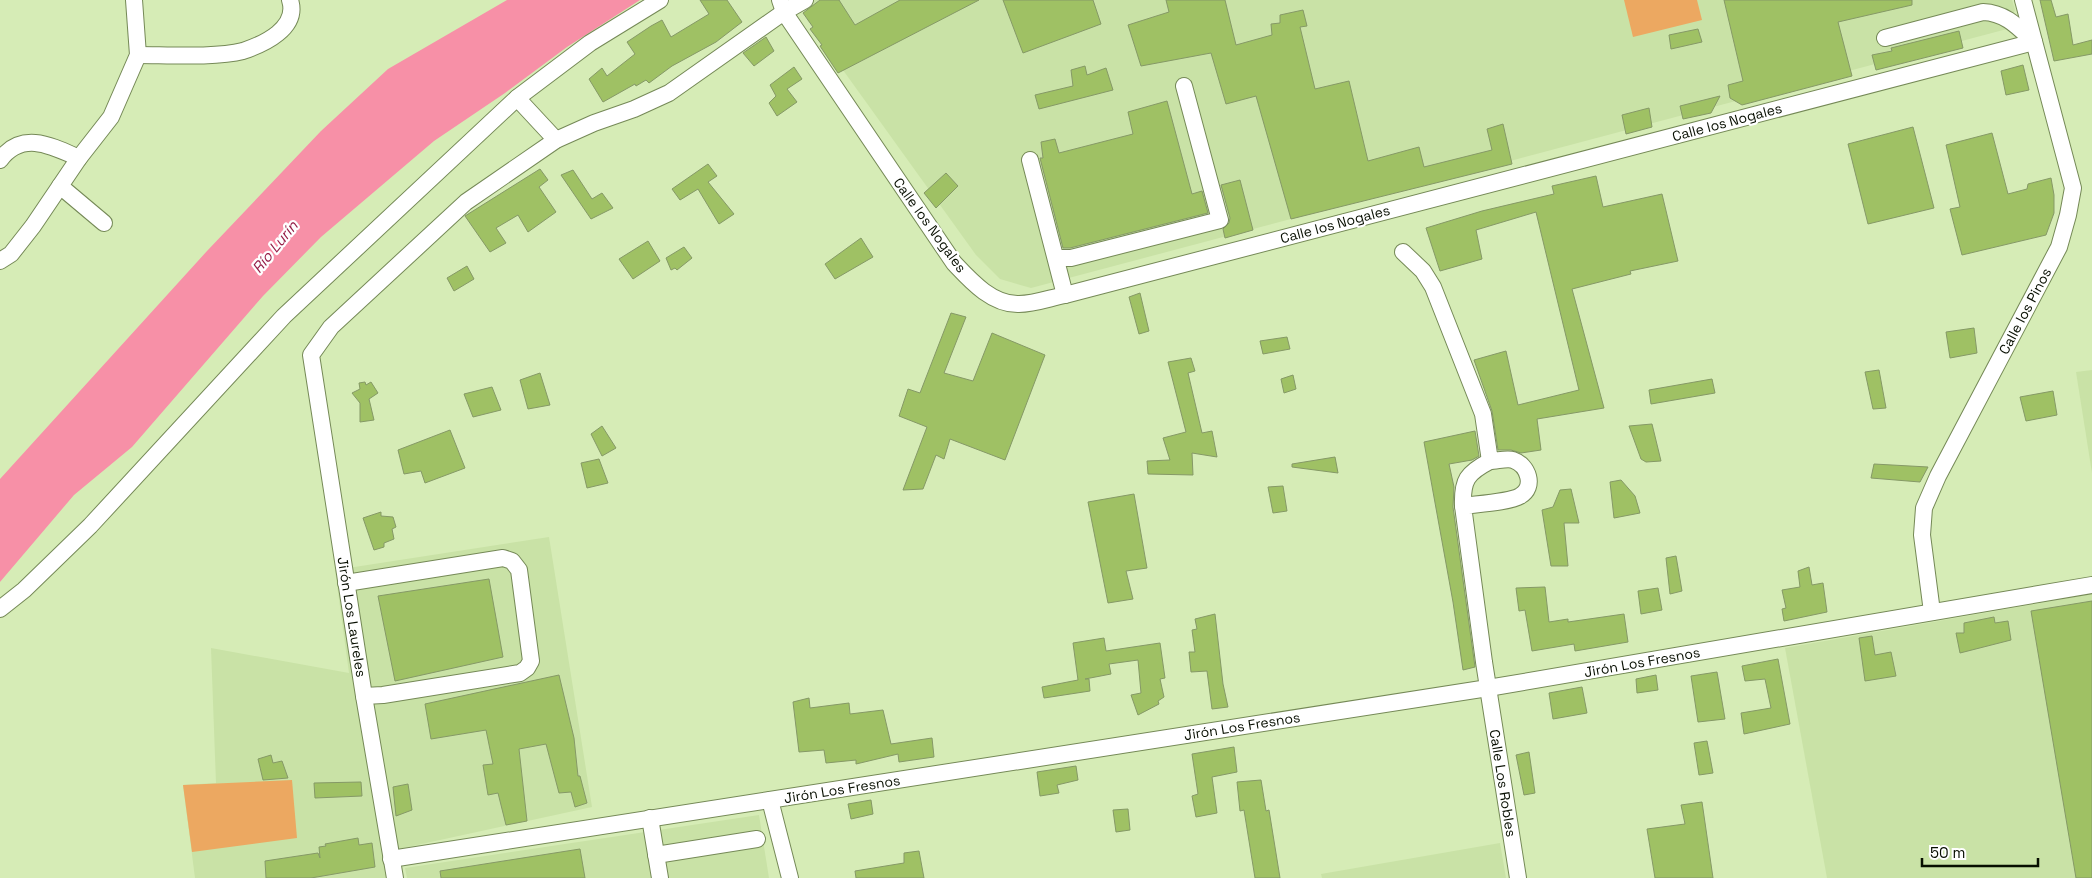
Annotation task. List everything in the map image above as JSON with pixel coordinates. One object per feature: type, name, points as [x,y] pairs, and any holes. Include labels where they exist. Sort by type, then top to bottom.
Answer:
[{"type":"street","points":[[0,260],[11,254],[79,158],[111,117],[138,55],[134,0]]},
{"type":"street","points":[[138,55],[221,54],[242,50],[279,34],[289,21],[292,6],[290,0]]},
{"type":"street","points":[[0,609],[24,590],[90,526],[284,316],[517,98],[590,43],[660,0]]},
{"type":"street","points":[[517,98],[556,140],[669,93],[782,6],[804,0]]},
{"type":"street","name":"Calle los Pinos","points":[[1932,612],[1922,535],[1924,508],[1938,476],[2059,247],[2068,215],[2072,188],[2023,0]]},
{"type":"street","name":"Calle los Nogales","points":[[782,6],[954,263],[976,287],[995,298],[1017,305],[1065,295],[2034,42]]},
{"type":"street","points":[[1885,38],[1983,12],[1995,13],[2004,17],[2015,24],[2034,42]]},
{"type":"street","points":[[1056,258],[1071,258],[1220,220],[1184,86]]},
{"type":"street","name":"Jirón Los Laureles","points":[[395,878],[364,696],[311,355],[331,326],[466,202],[556,140]]},
{"type":"street","points":[[0,160],[4,155],[22,143],[37,142],[52,146],[79,158]]},
{"type":"street","points":[[1030,160],[1065,295]]},
{"type":"street","points":[[60,186],[104,223]]},
{"type":"street","points":[[1403,252],[1423,271],[1433,288],[1483,414],[1490,461],[1511,459],[1522,464],[1528,473],[1529,485],[1527,492],[1518,497],[1463,506]]},
{"type":"street","name":"Calle Los Robles","points":[[1490,461],[1473,470],[1465,482],[1463,506],[1488,688],[1518,878]]},
{"type":"street","points":[[346,583],[503,558],[512,561],[519,570],[531,661],[527,668],[520,673],[384,695],[364,696]]},
{"type":"street","name":"Jirón Los Fresnos","points":[[391,859],[1488,688],[2092,585]]},
{"type":"street","points":[[770,800],[790,878]]},
{"type":"street","points":[[650,818],[660,878]]},
{"type":"street","points":[[656,855],[757,839]]},
{"type":"shaded area","points":[[804,0],[2012,0],[2015,10],[2007,29],[1031,288],[1000,279],[976,255],[807,20]]},
{"type":"shaded area","points":[[1624,0],[1697,0],[1702,20],[1633,37]]},
{"type":"shaded area","points":[[2092,370],[2092,473],[2076,372]]},
{"type":"shaded area","points":[[549,537],[592,807],[385,852],[389,878],[195,878],[183,785],[216,783],[211,648],[349,673],[335,570]]},
{"type":"shaded area","points":[[2092,594],[2092,878],[1827,878],[1785,648]]},
{"type":"shaded area","points":[[292,780],[297,838],[192,852],[183,785]]},
{"type":"shaded area","points":[[759,815],[769,878],[407,878],[405,868]]},
{"type":"shaded area","points":[[1500,843],[1506,878],[1322,878],[1321,874]]},
{"type":"water","name":"Río Lurín","points":[[507,0],[640,0],[567,47],[505,93],[434,141],[321,237],[263,296],[132,447],[74,495],[0,582],[0,479],[207,251],[321,131],[388,69]]},
{"type":"building","points":[[700,0],[727,0],[742,22],[716,42],[672,66],[649,83],[646,80],[636,86],[635,84],[603,102],[589,79],[602,68],[607,76],[635,54],[627,42],[662,20],[671,37],[709,14]]},
{"type":"building","points":[[820,0],[839,0],[855,25],[900,0],[979,0],[838,73],[820,46],[822,45],[810,29],[813,27],[803,13]]},
{"type":"building","points":[[1003,0],[1093,0],[1101,24],[1023,53]]},
{"type":"building","points":[[1166,0],[1225,0],[1236,45],[1272,35],[1271,24],[1280,23],[1280,15],[1303,10],[1307,26],[1300,27],[1315,89],[1349,81],[1368,161],[1419,147],[1424,167],[1492,150],[1487,129],[1503,124],[1512,164],[1291,219],[1256,96],[1226,104],[1211,53],[1141,66],[1128,25],[1169,12]]},
{"type":"building","points":[[1724,0],[1912,0],[1912,5],[1838,22],[1852,76],[1742,105],[1730,98],[1728,85],[1743,81]]},
{"type":"building","points":[[2040,0],[2051,0],[2056,17],[2068,14],[2073,45],[2092,40],[2092,54],[2054,61]]},
{"type":"building","points":[[1698,29],[1702,42],[1671,49],[1669,35]]},
{"type":"building","points":[[1959,31],[1963,48],[1876,70],[1872,55],[1892,51],[1891,48]]},
{"type":"building","points":[[766,37],[774,51],[754,66],[743,53]]},
{"type":"building","points":[[2023,65],[2029,90],[2006,95],[2001,71]]},
{"type":"building","points":[[1085,66],[1087,75],[1106,68],[1113,90],[1039,109],[1035,95],[1073,86],[1071,70]]},
{"type":"building","points":[[794,67],[802,79],[787,89],[797,102],[777,116],[769,103],[776,96],[770,85]]},
{"type":"building","points":[[1720,96],[1711,113],[1683,119],[1680,106]]},
{"type":"building","points":[[1167,101],[1192,194],[1202,191],[1208,213],[1070,248],[1063,248],[1040,158],[1043,158],[1041,142],[1055,139],[1059,153],[1133,134],[1128,112]]},
{"type":"building","points":[[1649,108],[1652,127],[1626,134],[1622,115]]},
{"type":"building","points":[[1913,127],[1934,208],[1868,224],[1848,144]]},
{"type":"building","points":[[1992,133],[2008,194],[2027,189],[2028,184],[2051,178],[2054,195],[2054,213],[2046,235],[1962,255],[1950,209],[1960,207],[1946,145]]},
{"type":"building","points":[[708,164],[717,176],[708,182],[734,214],[719,224],[698,189],[680,200],[672,189]]},
{"type":"building","points":[[540,169],[548,180],[539,187],[556,212],[528,232],[518,215],[496,228],[506,243],[490,252],[465,216]]},
{"type":"building","points":[[573,170],[592,199],[602,193],[613,208],[591,219],[561,175]]},
{"type":"building","points":[[946,173],[958,186],[936,208],[924,193]]},
{"type":"building","points":[[1596,176],[1603,207],[1662,194],[1678,261],[1630,271],[1631,274],[1572,289],[1604,408],[1537,419],[1541,450],[1521,453],[1511,450],[1498,450],[1492,411],[1474,360],[1506,351],[1518,405],[1579,390],[1536,212],[1476,230],[1482,259],[1440,271],[1426,228],[1482,211],[1554,194],[1552,186]]},
{"type":"building","points":[[1240,180],[1253,230],[1225,238],[1223,229],[1229,223],[1230,218],[1221,185]]},
{"type":"building","points":[[861,238],[873,257],[835,279],[825,264]]},
{"type":"building","points":[[648,241],[660,261],[633,279],[619,259]]},
{"type":"building","points":[[684,247],[692,258],[677,270],[675,268],[671,270],[666,258]]},
{"type":"building","points":[[467,266],[474,279],[454,291],[447,278]]},
{"type":"building","points":[[1140,293],[1149,331],[1139,334],[1129,297]]},
{"type":"building","points":[[951,313],[966,317],[944,373],[973,381],[992,333],[1045,355],[1005,460],[950,439],[944,459],[936,455],[923,489],[903,490],[927,427],[899,416],[908,389],[920,393]]},
{"type":"building","points":[[1974,328],[1977,353],[1950,358],[1946,332]]},
{"type":"building","points":[[1287,337],[1290,349],[1263,354],[1260,341]]},
{"type":"building","points":[[1191,358],[1195,371],[1188,373],[1202,433],[1212,431],[1217,457],[1192,453],[1193,475],[1148,474],[1147,461],[1170,460],[1163,438],[1186,432],[1168,362]]},
{"type":"building","points":[[1879,370],[1886,408],[1873,409],[1865,372]]},
{"type":"building","points":[[540,373],[550,405],[528,409],[520,380]]},
{"type":"building","points":[[1293,375],[1296,389],[1284,393],[1281,379]]},
{"type":"building","points":[[1712,379],[1715,393],[1651,404],[1649,390]]},
{"type":"building","points":[[365,382],[366,385],[371,382],[378,393],[369,399],[374,420],[360,422],[360,403],[352,393],[360,389],[359,383]]},
{"type":"building","points":[[492,387],[501,410],[473,417],[464,394]]},
{"type":"building","points":[[2053,391],[2057,415],[2026,421],[2020,397]]},
{"type":"building","points":[[1652,424],[1661,461],[1646,462],[1641,459],[1629,426]]},
{"type":"building","points":[[602,426],[616,448],[602,456],[591,434]]},
{"type":"building","points":[[450,430],[465,468],[425,483],[421,471],[404,474],[398,450]]},
{"type":"building","points":[[1475,431],[1479,456],[1472,460],[1449,464],[1454,487],[1453,507],[1475,667],[1463,670],[1453,602],[1424,442]]},
{"type":"building","points":[[1335,457],[1338,473],[1292,467],[1292,464]]},
{"type":"building","points":[[599,459],[608,483],[587,488],[581,463]]},
{"type":"building","points":[[1874,464],[1928,467],[1920,482],[1871,478]]},
{"type":"building","points":[[1621,480],[1635,496],[1640,513],[1614,518],[1610,482]]},
{"type":"building","points":[[1283,486],[1287,511],[1273,513],[1268,487]]},
{"type":"building","points":[[1571,489],[1579,523],[1564,523],[1568,566],[1551,566],[1542,510],[1553,507],[1560,490]]},
{"type":"building","points":[[1134,494],[1147,568],[1126,571],[1133,599],[1108,603],[1088,502]]},
{"type":"building","points":[[381,512],[381,516],[393,517],[396,527],[392,529],[394,539],[384,543],[384,547],[374,550],[363,518]]},
{"type":"building","points":[[1676,556],[1682,591],[1670,594],[1666,558]]},
{"type":"building","points":[[1809,567],[1812,585],[1823,583],[1827,612],[1784,621],[1782,609],[1786,608],[1782,590],[1800,587],[1798,571]]},
{"type":"building","points":[[489,579],[503,657],[395,681],[378,596]]},
{"type":"building","points":[[1545,587],[1549,622],[1568,619],[1568,622],[1624,614],[1628,642],[1575,651],[1574,644],[1532,651],[1525,610],[1519,611],[1516,588]]},
{"type":"building","points":[[1658,588],[1662,610],[1641,614],[1638,591]]},
{"type":"building","points":[[2092,601],[2092,878],[2076,878],[2031,611]]},
{"type":"building","points":[[1215,614],[1223,684],[1228,707],[1212,709],[1207,671],[1191,672],[1189,652],[1195,652],[1192,630],[1197,629],[1195,619]]},
{"type":"building","points":[[1994,617],[1995,623],[2008,621],[2011,640],[1960,653],[1956,633],[1964,633],[1964,623]]},
{"type":"building","points":[[1872,636],[1875,655],[1891,652],[1896,676],[1865,681],[1859,638]]},
{"type":"building","points":[[1104,638],[1106,651],[1160,643],[1165,678],[1160,679],[1164,697],[1158,701],[1159,704],[1138,715],[1131,695],[1141,693],[1138,660],[1109,664],[1111,674],[1085,679],[1089,679],[1090,691],[1044,698],[1042,687],[1078,680],[1073,643]]},
{"type":"building","points":[[1778,659],[1790,724],[1744,734],[1741,713],[1771,708],[1765,679],[1745,681],[1742,666]]},
{"type":"building","points":[[1717,672],[1725,719],[1698,722],[1691,676]]},
{"type":"building","points":[[559,675],[574,738],[578,776],[580,776],[587,803],[575,807],[571,792],[559,793],[546,744],[519,749],[527,821],[506,825],[498,793],[488,795],[483,765],[493,764],[486,730],[431,739],[425,704]]},
{"type":"building","points":[[1656,675],[1658,690],[1637,693],[1636,679]]},
{"type":"building","points":[[1582,687],[1587,713],[1553,719],[1549,693]]},
{"type":"building","points":[[809,698],[810,708],[849,703],[850,714],[883,710],[891,744],[932,738],[934,757],[899,762],[898,754],[856,764],[856,760],[826,763],[824,750],[799,752],[793,702]]},
{"type":"building","points":[[1707,741],[1713,773],[1699,775],[1694,743]]},
{"type":"building","points":[[1234,747],[1237,772],[1212,777],[1217,813],[1196,817],[1192,796],[1198,794],[1192,754]]},
{"type":"building","points":[[1529,752],[1535,793],[1524,795],[1516,755]]},
{"type":"building","points":[[271,755],[273,763],[282,761],[288,778],[263,780],[258,759]]},
{"type":"building","points":[[1076,766],[1078,780],[1057,785],[1059,793],[1040,796],[1037,772]]},
{"type":"building","points":[[1261,780],[1266,811],[1269,810],[1280,878],[1255,878],[1244,810],[1240,811],[1237,782]]},
{"type":"building","points":[[361,782],[362,796],[315,798],[314,783]]},
{"type":"building","points":[[408,784],[412,810],[396,816],[393,787]]},
{"type":"building","points":[[871,800],[873,814],[851,819],[848,804]]},
{"type":"building","points":[[1702,802],[1713,878],[1655,878],[1647,829],[1685,824],[1681,805]]},
{"type":"building","points":[[1128,809],[1130,830],[1116,832],[1113,810]]},
{"type":"building","points":[[358,838],[359,845],[372,843],[375,867],[311,878],[266,878],[265,861],[318,853],[320,858],[319,847],[326,846],[325,844]]},
{"type":"building","points":[[580,849],[585,878],[441,878],[440,871]]},
{"type":"building","points":[[919,851],[924,878],[856,878],[855,871],[904,863],[904,853]]}]
